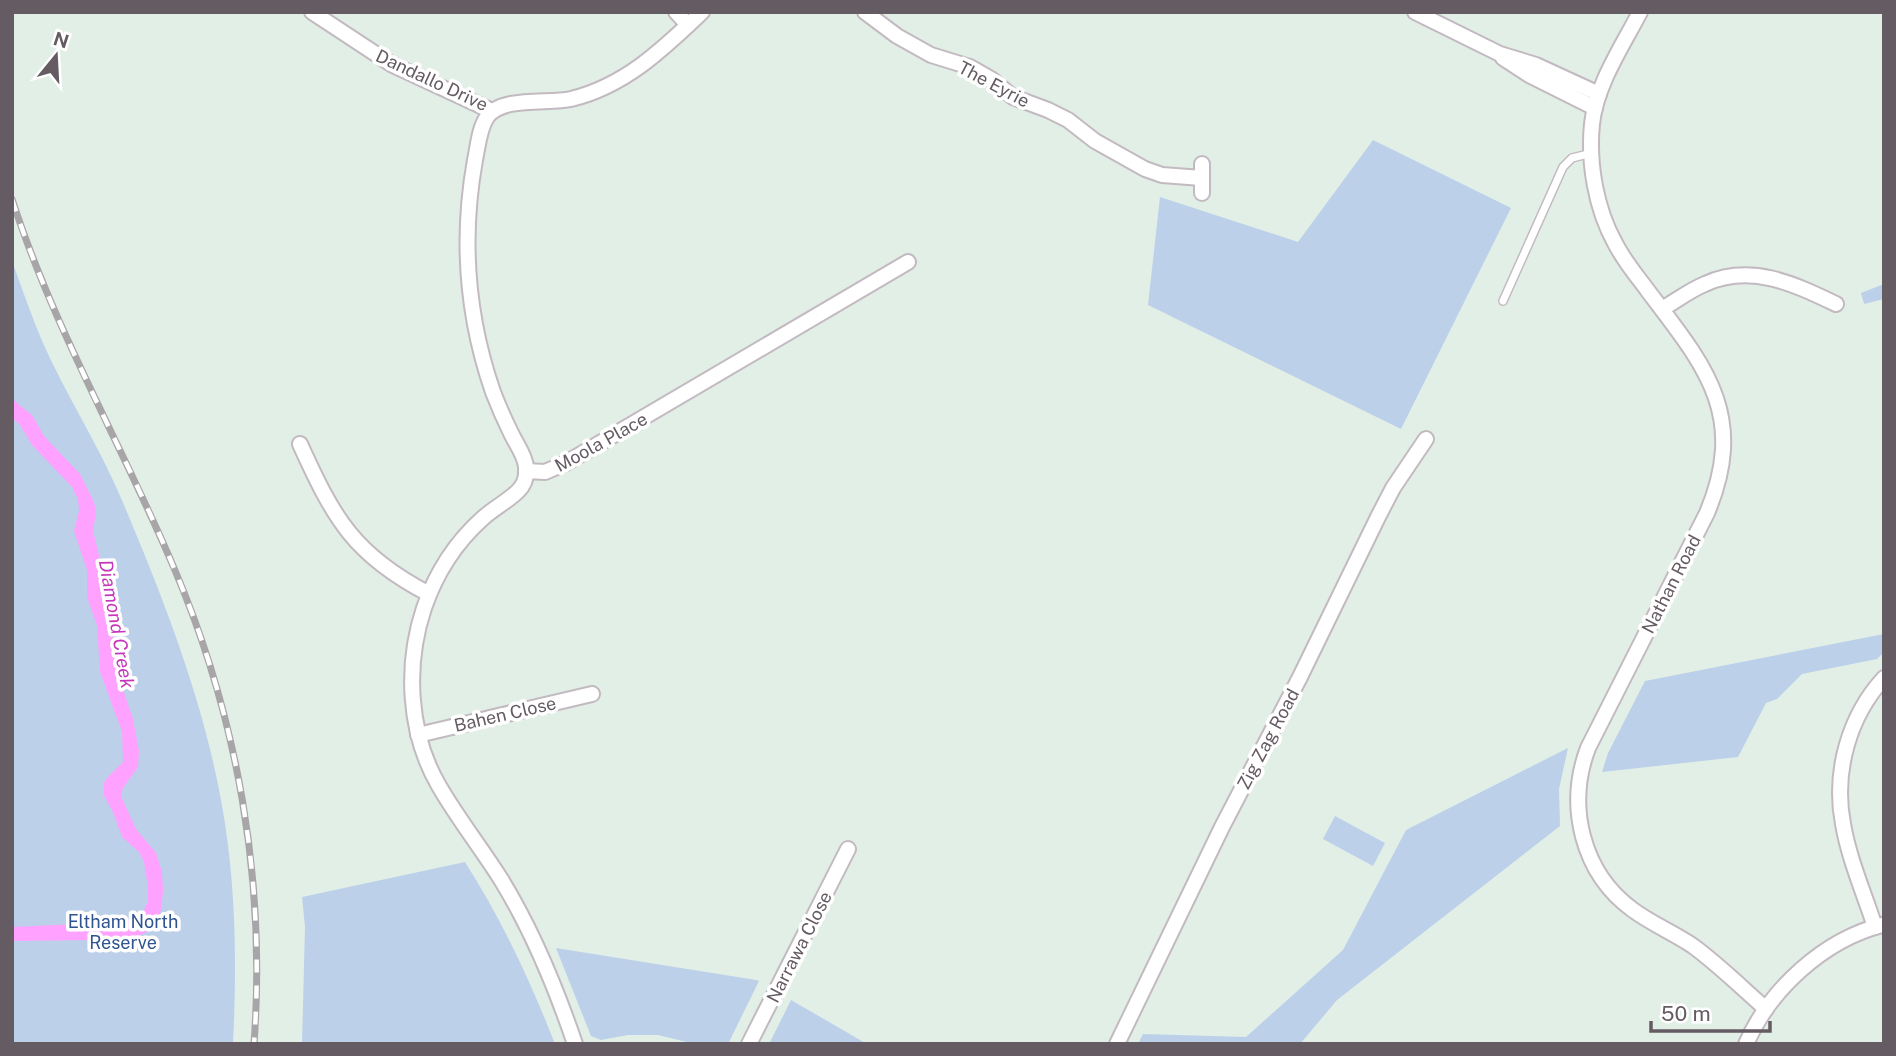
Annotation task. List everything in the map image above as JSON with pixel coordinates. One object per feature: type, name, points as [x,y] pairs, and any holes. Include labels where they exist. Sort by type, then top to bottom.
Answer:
[{"type":"street","name":"Dandallo Drive","points":[[312,12],[391,64],[492,111],[507,104],[569,99],[608,86],[644,65],[702,12]]},
{"type":"street","points":[[676,12],[688,25]]},
{"type":"street","name":"The Eyrie","points":[[865,12],[897,36],[932,54],[986,75],[1013,97],[1068,120],[1095,141],[1145,169],[1162,175],[1202,178]]},
{"type":"street","points":[[1415,12],[1500,54],[1536,65],[1597,101],[1640,12]]},
{"type":"street","name":"Nathan Road","points":[[1597,101],[1592,124],[1592,153],[1598,199],[1611,236],[1625,260],[1693,349],[1716,396],[1723,428],[1721,472],[1713,499],[1588,748],[1579,781],[1579,823],[1585,846],[1595,867],[1620,900],[1700,952],[1766,1009]]},
{"type":"street","points":[[492,111],[484,121],[479,136],[470,188],[468,278],[479,341],[489,378],[523,456],[526,471],[518,491],[482,519],[453,552],[429,594],[418,628],[412,692],[418,735],[438,785],[516,906],[552,983],[575,1044]]},
{"type":"street","name":"Moola Place","points":[[526,471],[550,471],[566,463],[908,262]]},
{"type":"street","points":[[1662,309],[1705,284],[1732,276],[1747,275],[1762,275],[1787,282],[1836,304]]},
{"type":"street","name":"Zig Zag Road","points":[[1117,1044],[1222,827],[1300,677],[1378,517],[1426,439]]},
{"type":"street","points":[[300,444],[328,503],[354,540],[390,572],[429,594]]},
{"type":"street","points":[[1746,1044],[1766,1009],[1791,979],[1839,943],[1879,926],[1846,836],[1840,795],[1842,766],[1852,728],[1863,705],[1884,678]]},
{"type":"street","name":"Bahen Close","points":[[418,735],[592,694]]},
{"type":"street","name":"Narrawa Close","points":[[749,1044],[848,849]]},
{"type":"lane","points":[[1503,301],[1563,167],[1572,158],[1592,153]]},
{"type":"green space","points":[[1373,140],[1511,208],[1401,429],[1148,305],[1160,197],[1298,242]]},
{"type":"green space","name":"Eltham North Reserve","points":[[12,261],[42,341],[112,478],[166,609],[192,684],[213,761],[230,860],[235,952],[233,1044],[12,1044]]},
{"type":"green space","points":[[1884,284],[1884,299],[1864,304],[1861,293]]},
{"type":"green space","points":[[1884,634],[1884,652],[1877,659],[1802,674],[1777,699],[1766,703],[1738,757],[1602,772],[1608,753],[1645,681]]},
{"type":"green space","points":[[1568,748],[1559,789],[1560,826],[1337,1000],[1300,1044],[1138,1044],[1143,1034],[1246,1037],[1343,950],[1406,830]]},
{"type":"green space","points":[[1335,816],[1385,843],[1373,866],[1323,839]]},
{"type":"green space","points":[[465,862],[514,951],[555,1044],[302,1044],[305,927],[302,897]]},
{"type":"green space","points":[[556,948],[759,981],[728,1044],[695,1044],[658,1035],[628,1035],[601,1040],[591,1036]]},
{"type":"green space","points":[[791,1000],[867,1044],[769,1044]]},
{"type":"shaded area","points":[[12,399],[32,415],[44,436],[80,474],[94,502],[96,513],[93,531],[104,576],[102,597],[112,628],[116,669],[133,719],[139,751],[138,767],[123,788],[121,796],[136,829],[156,853],[162,872],[161,910],[156,924],[145,933],[119,943],[90,940],[12,941],[12,927],[97,923],[119,925],[143,912],[148,901],[148,887],[144,862],[139,852],[122,837],[104,796],[104,783],[123,762],[122,732],[100,672],[97,626],[87,597],[87,570],[74,531],[79,511],[78,499],[72,487],[32,445],[20,425],[12,418]]},
{"type":"railway","points":[[12,199],[47,293],[174,568],[215,683],[243,801],[251,861],[256,922],[254,1044]]},
{"type":"water label","name":"Diamond Creek","points":[[117,624]]}]
